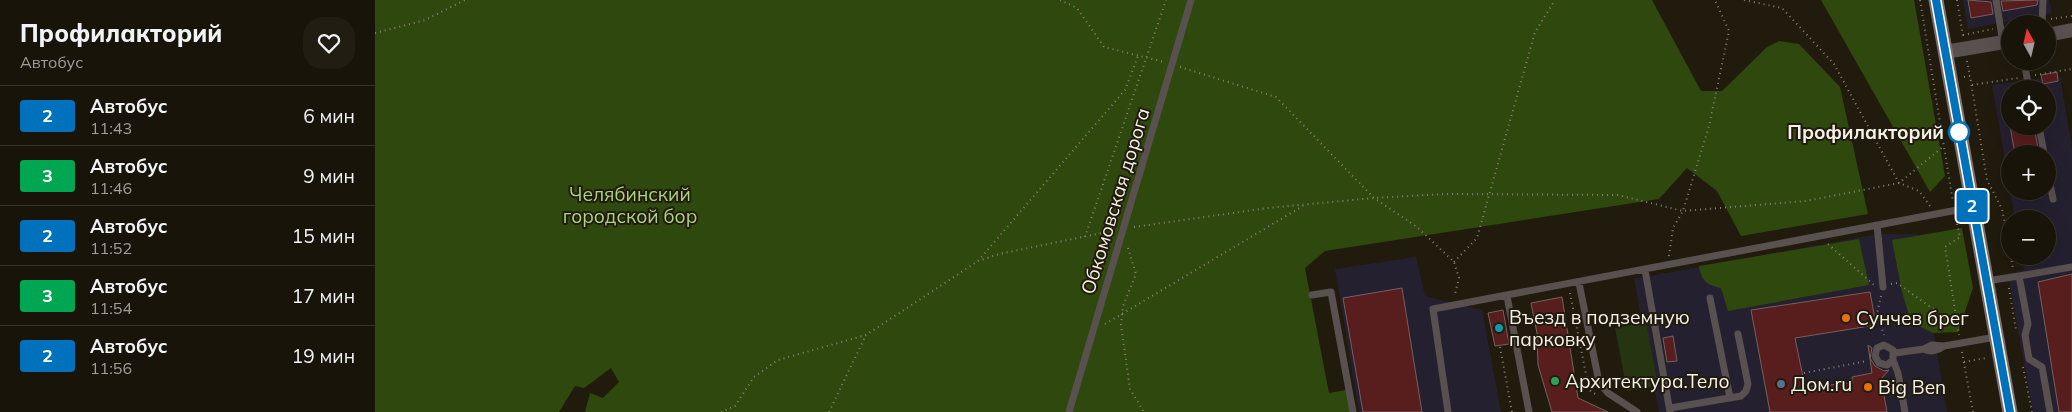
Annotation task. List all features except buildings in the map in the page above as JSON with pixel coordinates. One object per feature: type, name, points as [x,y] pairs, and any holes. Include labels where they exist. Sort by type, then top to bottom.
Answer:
[{"type":"main road","points":[[1936,0],[2009,412]]},
{"type":"street","points":[[2056,33],[2072,30]]},
{"type":"street","points":[[1945,52],[2001,43]]},
{"type":"lane","name":"Обкомовская дорога","points":[[1069,412],[1191,0]]},
{"type":"lane","points":[[1996,0],[2000,28]]},
{"type":"lane","points":[[2042,15],[2043,0]]},
{"type":"lane","points":[[1448,412],[1433,309],[1579,283],[1973,207]]},
{"type":"lane","points":[[1877,225],[1883,287]]},
{"type":"lane","points":[[1986,281],[2072,267]]},
{"type":"lane","points":[[1645,270],[1670,410],[1741,396],[1746,391],[1748,384],[1738,334]]},
{"type":"lane","points":[[2019,276],[2028,324],[2025,335],[2029,359],[2042,367],[2050,412]]},
{"type":"lane","points":[[1579,283],[1599,382],[1608,392],[1637,412]]},
{"type":"lane","points":[[1312,295],[1331,292],[1353,412]]},
{"type":"lane","points":[[1507,296],[1529,412]]},
{"type":"lane","points":[[1710,298],[1730,398]]},
{"type":"lane","points":[[1905,412],[1898,373],[1894,357],[1891,347],[1884,345],[1877,348],[1875,356],[1883,365],[1894,357],[1924,350],[1932,345],[1944,346],[1996,337]]},
{"type":"path","points":[[375,33],[425,20],[465,0]]},
{"type":"path","points":[[1060,0],[1077,8],[1104,47],[1173,65],[1276,97],[1374,198],[1417,227],[1455,262],[1459,278],[1452,306]]},
{"type":"path","points":[[1085,236],[1148,58],[1166,0]]},
{"type":"path","points":[[1455,262],[1477,238],[1535,32],[1555,0]]},
{"type":"path","points":[[1667,266],[1673,228],[1683,211],[1709,126],[1729,31],[1715,0]]},
{"type":"path","points":[[1744,0],[1782,8],[1834,64],[1899,183],[1919,190],[1936,214]]},
{"type":"path","points":[[1920,0],[1960,237],[1945,247],[1973,412]]},
{"type":"path","points":[[1963,35],[2000,28]]},
{"type":"path","points":[[721,412],[735,406],[754,377],[778,360],[866,335],[978,261],[1125,90],[1138,56]]},
{"type":"path","points":[[1950,81],[1970,76],[1987,180],[2002,210]]},
{"type":"path","points":[[978,261],[1123,229],[1305,204],[1374,198],[1445,194],[1618,194],[1683,211],[1806,201],[1899,183],[1945,146]]},
{"type":"path","points":[[1093,330],[1122,315],[1305,204]]},
{"type":"path","points":[[1123,229],[1136,274],[1123,306],[1121,325],[1130,389],[1144,412]]},
{"type":"path","points":[[1883,287],[1877,313],[1883,333],[1884,345]]},
{"type":"path","points":[[829,412],[866,335]]},
{"type":"path","points":[[1500,347],[1512,412]]},
{"type":"path","points":[[1804,373],[1871,360],[1875,356]]},
{"type":"shaded area","points":[[1963,0],[2049,0],[2052,13],[2042,15],[2001,15],[2001,23],[1968,29]]},
{"type":"shaded area","points":[[2060,76],[2072,149],[2072,412],[2033,412],[2008,274],[2024,270],[2023,265],[2056,265],[2056,210],[2013,210],[2012,200],[2056,200],[2056,145],[2002,145],[1992,85],[2001,84],[2001,135],[2056,135],[2056,80],[2030,80]]},
{"type":"shaded area","points":[[1878,234],[1917,234],[1947,412],[1659,412],[1634,279]]},
{"type":"shaded area","points":[[1416,257],[1425,296],[1482,310],[1501,412],[1359,412],[1335,269]]},
{"type":"green space","name":"Челябинский городской бор","points":[[375,0],[1652,0],[1701,91],[1722,91],[1767,47],[1779,41],[1799,44],[1840,87],[1868,214],[1741,236],[1717,191],[1687,168],[1659,199],[1325,251],[1305,268],[1329,393],[1346,390],[1350,412],[585,412],[590,393],[603,398],[619,382],[611,368],[584,388],[575,386],[559,412],[375,412]]},
{"type":"green space","points":[[1821,0],[1914,0],[1945,176],[1930,192]]},
{"type":"green space","points":[[1962,228],[1973,288],[1958,332],[1933,333],[1911,322],[1902,292],[1892,240]]},
{"type":"green space","points":[[1859,239],[1869,285],[1728,311],[1721,288],[1705,282],[1699,266]]},
{"type":"green space","points":[[1646,322],[1658,385],[1627,391],[1615,328]]},
{"type":"bus line","name":"2","points":[[1936,0],[2010,412]]},
{"type":"place","name":"Профилакторий","points":[[1959,132]]},
{"type":"place","name":"Сунчев брег","points":[[1846,318]]},
{"type":"place","name":"Въезд в подземную парковку","points":[[1499,328]]},
{"type":"place","name":"Архитектура.Тело","points":[[1555,381]]},
{"type":"place","name":"Дом.ru","points":[[1781,384]]},
{"type":"place","name":"Big Ben","points":[[1868,387]]}]
